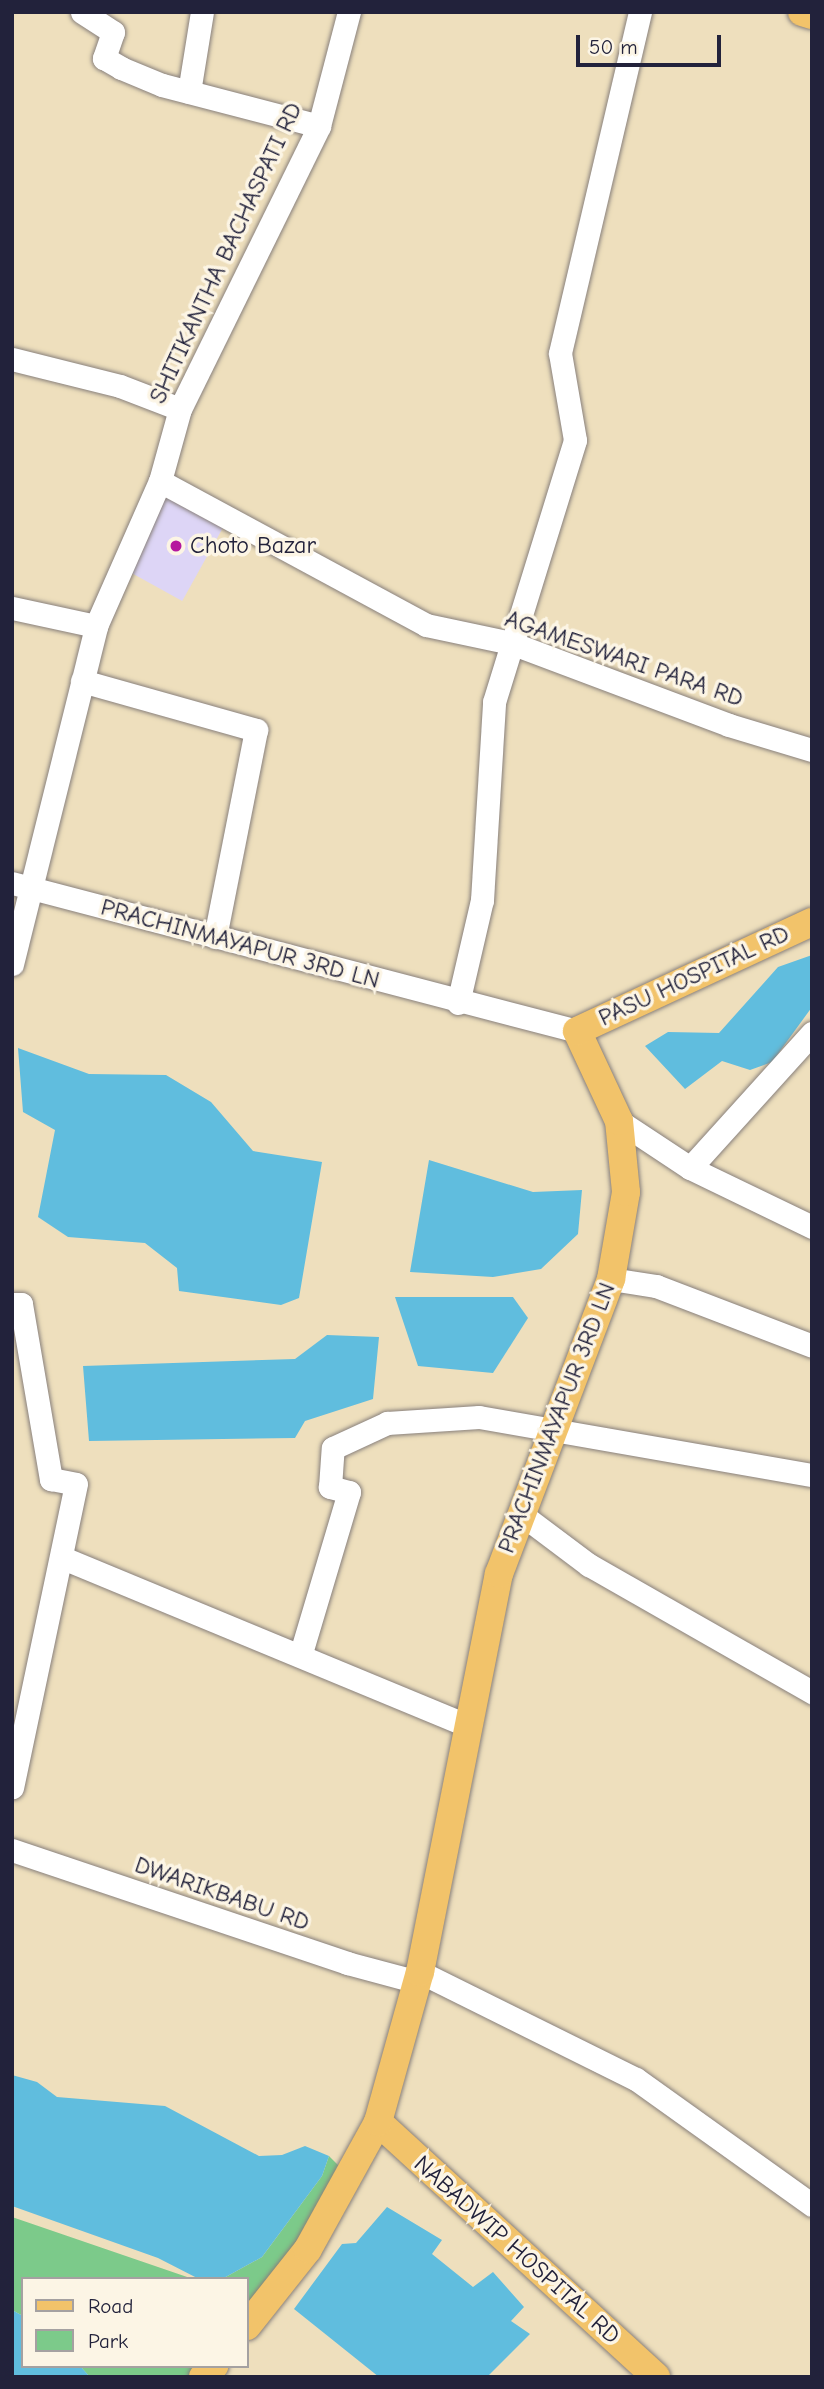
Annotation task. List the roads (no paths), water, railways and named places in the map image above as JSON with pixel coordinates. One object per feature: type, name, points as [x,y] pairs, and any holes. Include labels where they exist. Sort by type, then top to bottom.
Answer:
[{"type":"main road","points":[[802,12],[812,16]]},
{"type":"main road","name":"PASU HOSPITAL RD","points":[[577,1031],[812,922]]},
{"type":"main road","name":"PRACHINMAYAPUR 3RD LN","points":[[248,2325],[308,2249],[378,2122],[419,1977],[499,1574],[611,1279],[626,1192],[619,1121],[577,1031]]},
{"type":"main road","name":"NABADWIP HOSPITAL RD","points":[[378,2122],[656,2377]]},
{"type":"street","points":[[82,12],[113,32],[104,58],[162,85],[319,126]]},
{"type":"street","points":[[188,92],[202,12]]},
{"type":"street","name":"SHITIKANTHA BACHASPATI RD","points":[[26,881],[96,626],[160,481],[180,408],[319,126],[349,12]]},
{"type":"street","points":[[458,1003],[482,900],[494,702],[575,440],[560,354],[640,12]]},
{"type":"street","points":[[12,359],[120,386],[180,408]]},
{"type":"street","name":"AGAMESWARI PARA RD","points":[[160,481],[426,625],[511,643],[729,725],[812,750]]},
{"type":"street","points":[[12,608],[96,626]]},
{"type":"street","points":[[82,681],[256,730],[215,937]]},
{"type":"street","points":[[12,964],[26,881]]},
{"type":"street","name":"PRACHINMAYAPUR 3RD LN","points":[[26,881],[215,937],[458,1003],[577,1031]]},
{"type":"street","points":[[690,1168],[812,1032]]},
{"type":"street","points":[[619,1121],[690,1168],[812,1227]]},
{"type":"street","points":[[611,1279],[656,1286],[812,1346]]},
{"type":"street","points":[[12,1304],[21,1304],[51,1479],[76,1484],[63,1558],[12,1787]]},
{"type":"street","points":[[301,1653],[349,1492],[330,1487],[333,1448],[387,1423],[480,1417],[812,1475]]},
{"type":"street","points":[[521,1514],[589,1565],[812,1692]]},
{"type":"street","points":[[63,1558],[301,1653],[469,1726]]},
{"type":"street","name":"DWARIKBABU RD","points":[[12,1850],[347,1963],[419,1977],[636,2079],[812,2205]]},
{"type":"water","points":[[812,955],[812,1007],[772,1062],[750,1070],[722,1061],[685,1089],[645,1046],[668,1032],[719,1033],[778,967]]},
{"type":"water","points":[[18,1048],[89,1074],[166,1075],[211,1102],[253,1151],[322,1162],[299,1298],[281,1305],[179,1291],[177,1268],[145,1243],[68,1237],[38,1217],[55,1130],[23,1112]]},
{"type":"water","points":[[429,1160],[533,1192],[582,1190],[578,1234],[541,1269],[493,1277],[410,1272]]},
{"type":"water","points":[[395,1297],[513,1297],[528,1318],[493,1373],[418,1366]]},
{"type":"water","points":[[327,1335],[379,1337],[373,1399],[305,1421],[295,1438],[89,1441],[83,1366],[295,1359]]},
{"type":"water","points":[[12,2075],[37,2082],[57,2097],[165,2106],[259,2156],[282,2155],[305,2146],[329,2156],[322,2176],[262,2257],[226,2277],[195,2277],[158,2258],[12,2206]]},
{"type":"water","points":[[387,2207],[442,2240],[432,2254],[473,2287],[493,2272],[524,2307],[511,2321],[530,2334],[487,2377],[379,2377],[294,2309],[342,2244],[356,2243]]},
{"type":"water","points":[[12,2310],[21,2315],[21,2368],[82,2368],[90,2377],[12,2377]]},
{"type":"place","name":"Choto Bazar","points":[[176,546]]}]
